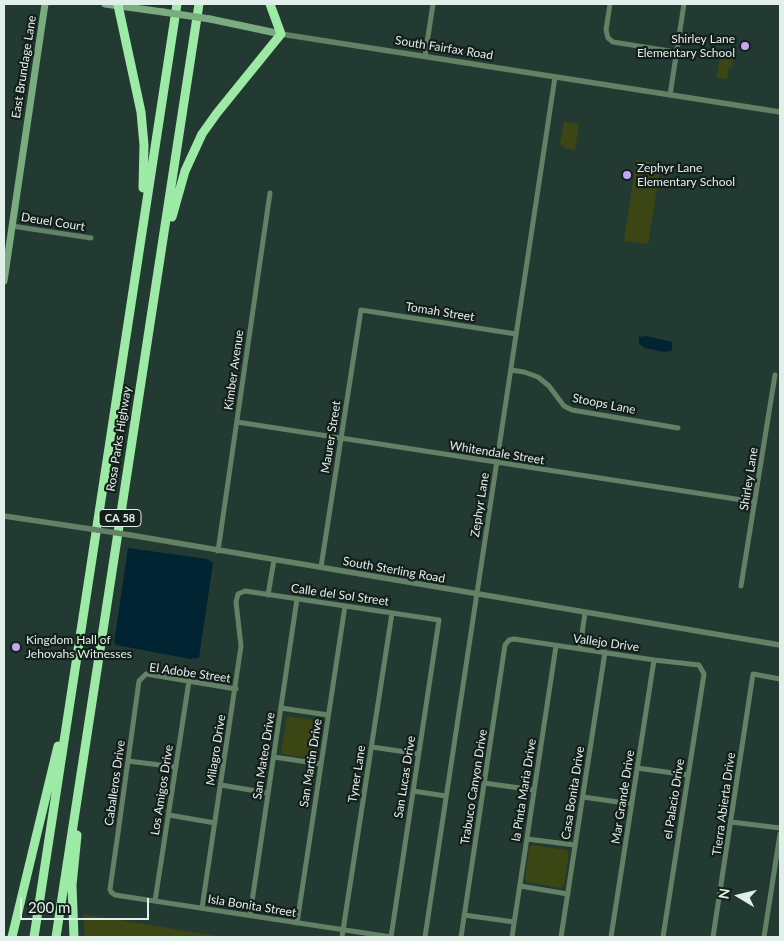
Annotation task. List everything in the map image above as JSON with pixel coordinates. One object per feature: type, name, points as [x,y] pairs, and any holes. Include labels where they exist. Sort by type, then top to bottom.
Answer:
[{"type":"highway","name":"Rosa Parks Highway","points":[[34,937],[176,4]]},
{"type":"highway","name":"Rosa Parks Highway","points":[[56,937],[199,4]]},
{"type":"highway","points":[[160,261],[180,184],[196,146],[213,118],[281,34],[270,4]]},
{"type":"highway","points":[[119,5],[139,99],[144,145],[144,183],[135,278]]},
{"type":"highway","points":[[12,937],[62,731],[67,720]]},
{"type":"highway","points":[[74,937],[72,886],[82,797],[80,776]]},
{"type":"main road","name":"East Brundage Lane","points":[[4,282],[45,4]]},
{"type":"main road","name":"South Fairfax Road","points":[[105,4],[210,19],[281,34]]},
{"type":"street","points":[[425,56],[433,4]]},
{"type":"street","points":[[610,4],[606,30],[608,38],[613,42],[676,52]]},
{"type":"street","points":[[670,95],[684,4]]},
{"type":"street","name":"South Fairfax Road","points":[[281,34],[780,112]]},
{"type":"street","name":"Zephyr Lane","points":[[425,937],[555,77]]},
{"type":"street","name":"Kimber Avenue","points":[[218,551],[270,193]]},
{"type":"street","name":"Deuel Court","points":[[12,226],[91,238]]},
{"type":"street","name":"Tomah Street","points":[[360,310],[516,334]]},
{"type":"street","name":"Maurer Street","points":[[322,567],[360,310]]},
{"type":"street","name":"Stoops Lane","points":[[511,370],[538,377],[549,386],[564,406],[572,410],[678,428]]},
{"type":"street","name":"Shirley Lane","points":[[741,586],[775,375]]},
{"type":"street","name":"Whitendale Street","points":[[237,422],[755,502]]},
{"type":"street","name":"South Sterling Road","points":[[4,516],[130,535],[780,645]]},
{"type":"street","points":[[268,595],[274,560]]},
{"type":"street","name":"Calle del Sol Street","points":[[238,594],[245,591],[439,620]]},
{"type":"street","name":"Milagro Drive","points":[[202,908],[241,646],[236,602],[238,594]]},
{"type":"street","name":"San Mateo Drive","points":[[250,915],[297,599]]},
{"type":"street","name":"San Martin Drive","points":[[297,922],[345,606]]},
{"type":"street","name":"Tyner Lane","points":[[342,937],[392,613]]},
{"type":"street","points":[[580,648],[585,613]]},
{"type":"street","name":"San Lucas Drive","points":[[391,937],[439,620]]},
{"type":"street","name":"Vallejo Drive","points":[[509,640],[514,639],[700,665]]},
{"type":"street","name":"Trabuco Canyon Drive","points":[[461,937],[505,645],[509,640]]},
{"type":"street","name":"la Pinta Maria Drive","points":[[512,937],[556,646]]},
{"type":"street","name":"Casa Bonita Drive","points":[[561,937],[605,652]]},
{"type":"street","name":"Mar Grande Drive","points":[[611,937],[654,660]]},
{"type":"street","name":"el Palacio Drive","points":[[663,937],[704,674],[700,665]]},
{"type":"street","name":"El Adobe Street","points":[[142,677],[146,674],[236,689]]},
{"type":"street","name":"Tierra Abierta Drive","points":[[713,937],[753,674],[780,679]]},
{"type":"street","name":"Caballeros Drive","points":[[111,892],[139,681],[142,677]]},
{"type":"street","name":"Los Amigos Drive","points":[[155,901],[189,682]]},
{"type":"street","points":[[281,708],[328,715]]},
{"type":"street","points":[[372,747],[419,754]]},
{"type":"street","points":[[274,757],[321,764]]},
{"type":"street","points":[[128,761],[176,767]]},
{"type":"street","points":[[637,768],[688,776]]},
{"type":"street","points":[[484,783],[534,790]]},
{"type":"street","points":[[221,785],[268,793]]},
{"type":"street","points":[[413,791],[446,796]]},
{"type":"street","points":[[583,797],[632,804]]},
{"type":"street","points":[[168,815],[216,823]]},
{"type":"street","points":[[731,822],[780,828]]},
{"type":"street","points":[[764,937],[780,834]]},
{"type":"street","points":[[527,838],[576,846]]},
{"type":"street","points":[[520,886],[568,894]]},
{"type":"street","name":"Isla Bonita Street","points":[[111,892],[115,895],[391,937]]},
{"type":"street","points":[[464,915],[514,922]]},
{"type":"green space","points":[[720,55],[733,57],[732,67],[729,67],[727,79],[717,78]]},
{"type":"green space","points":[[564,122],[579,124],[575,151],[565,148],[560,144]]},
{"type":"green space","points":[[636,160],[661,164],[648,244],[624,241]]},
{"type":"green space","points":[[287,716],[321,721],[316,759],[281,754]]},
{"type":"green space","points":[[533,845],[566,850],[569,853],[564,885],[560,888],[525,880],[529,847]]},
{"type":"green space","points":[[83,914],[222,937],[85,937]]},
{"type":"water","points":[[646,336],[672,342],[671,351],[664,352],[645,348],[639,344],[639,337]]},
{"type":"water","points":[[128,548],[207,559],[213,563],[199,658],[190,659],[116,645],[114,643]]},
{"type":"place","name":"Shirley Lane Elementary School","points":[[745,46]]},
{"type":"place","name":"Zephyr Lane Elementary School","points":[[627,175]]},
{"type":"place","name":"Kingdom Hall of Jehovahs Witnesses","points":[[16,647]]}]
